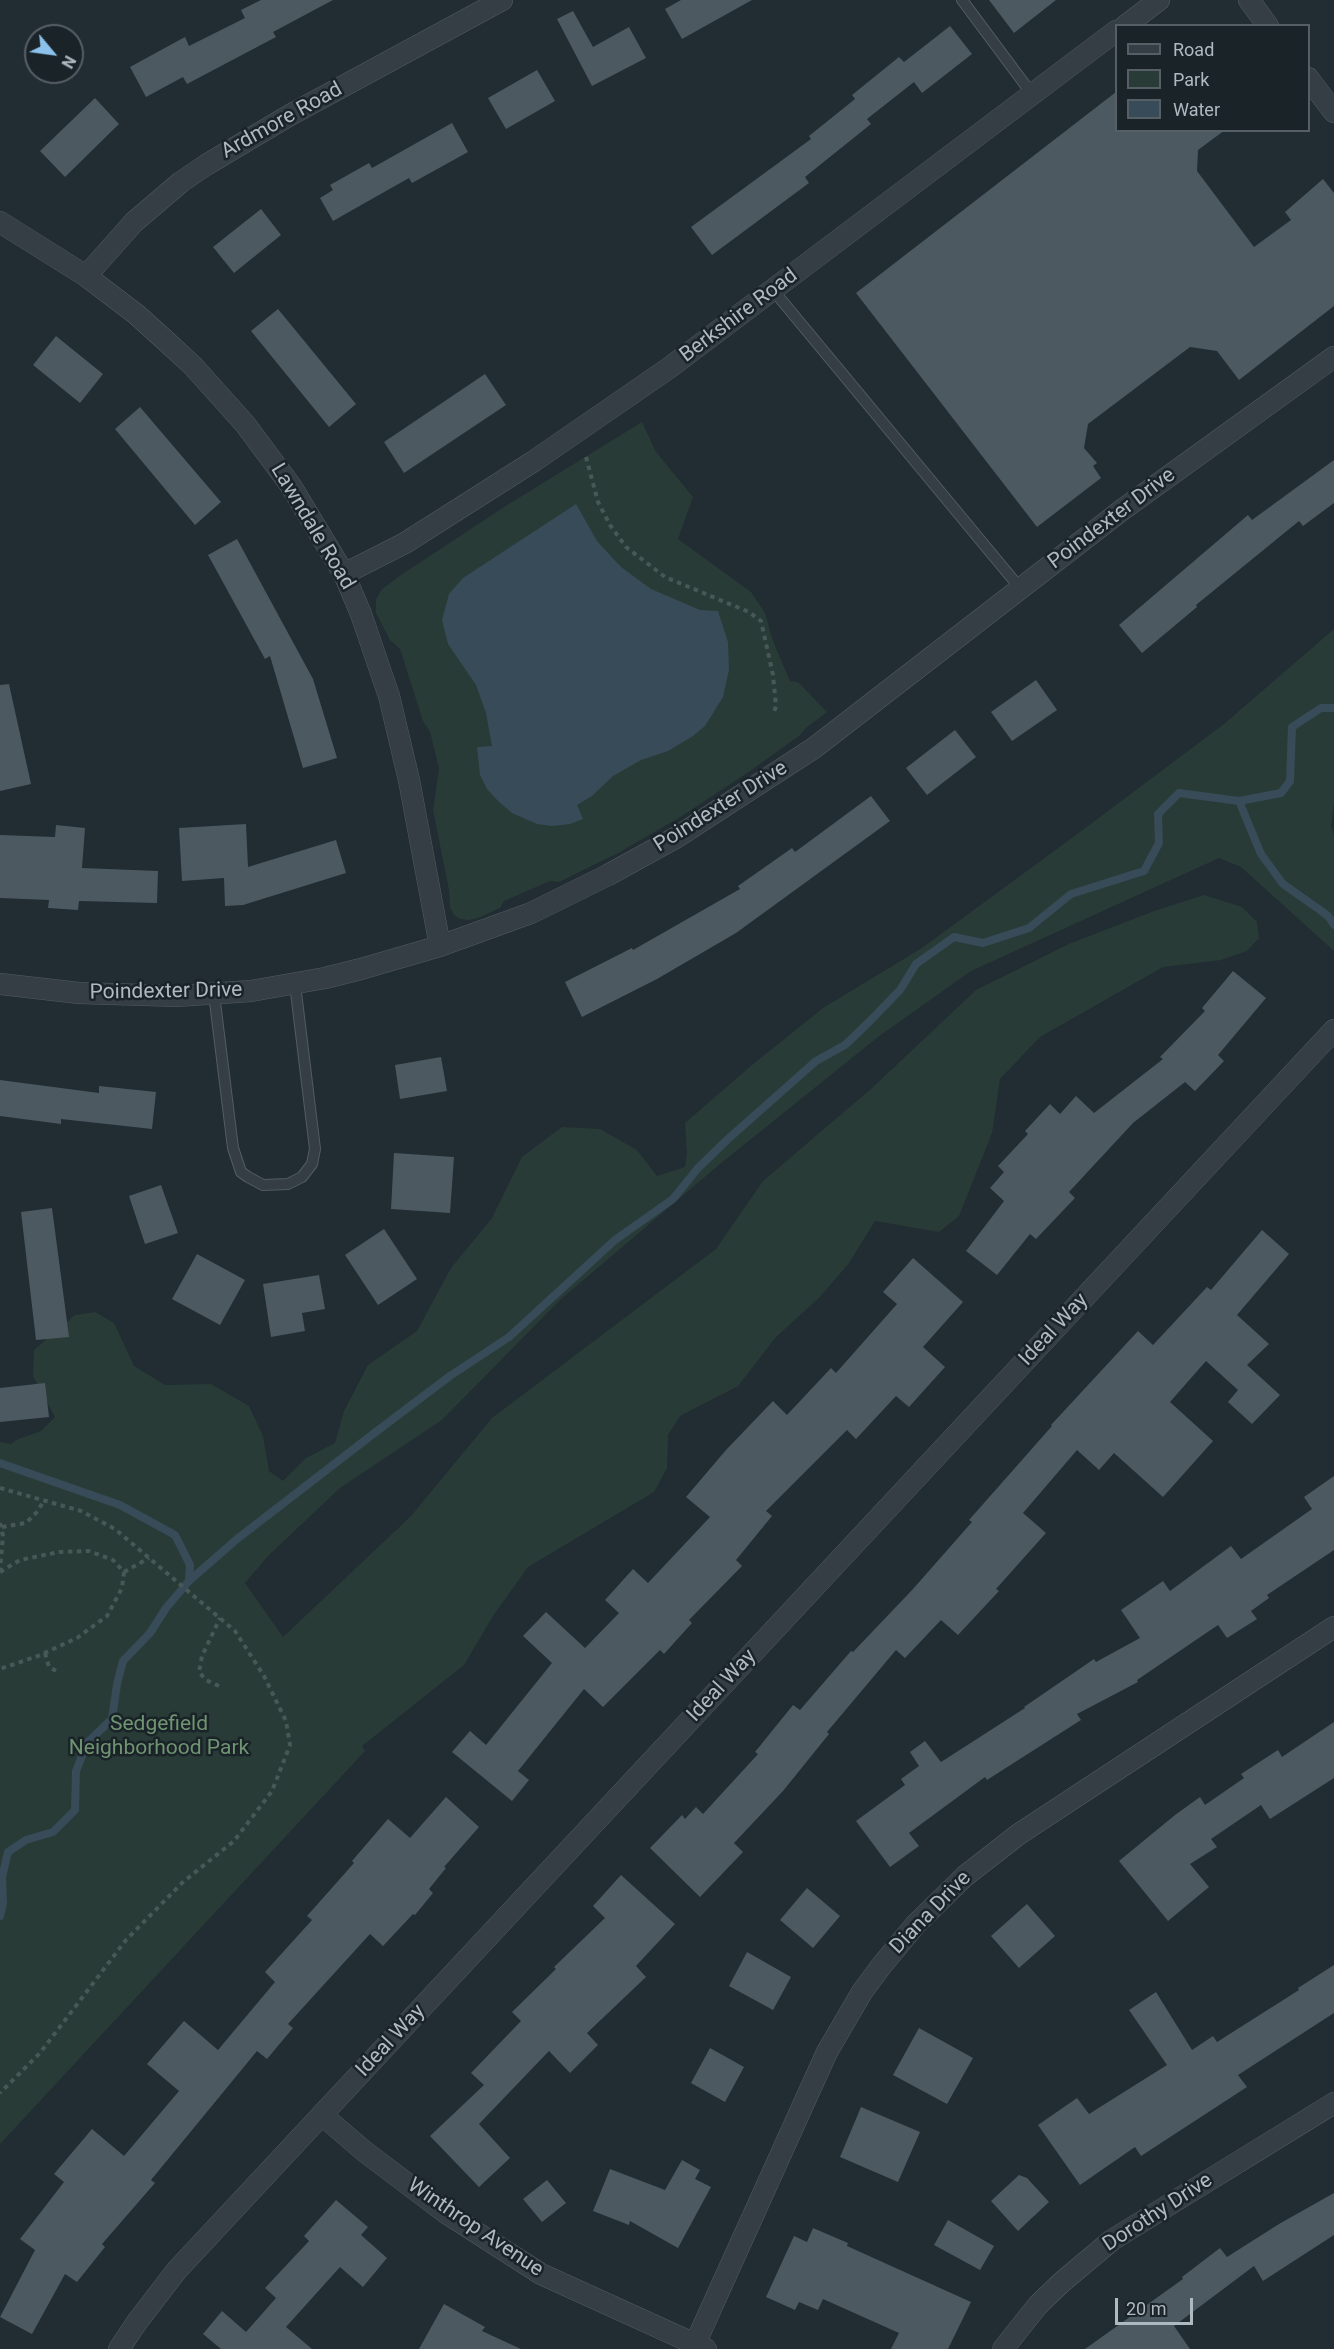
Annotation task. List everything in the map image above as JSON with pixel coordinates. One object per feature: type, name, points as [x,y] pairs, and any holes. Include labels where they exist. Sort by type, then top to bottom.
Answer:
[{"type":"street","name":"Ardmore Road","points":[[86,276],[134,222],[181,182],[206,165],[290,116],[502,0]]},
{"type":"street","points":[[1128,24],[1160,0]]},
{"type":"street","points":[[1249,0],[1267,24]]},
{"type":"street","name":"Berkshire Road","points":[[344,574],[405,543],[534,462],[669,368],[1115,32]]},
{"type":"street","points":[[1310,81],[1334,112]]},
{"type":"street","name":"Lawndale Road","points":[[0,222],[86,276],[136,314],[193,366],[245,423],[291,486],[344,574],[361,614],[389,696],[410,780],[440,946]]},
{"type":"street","name":"Poindexter Drive","points":[[0,984],[79,993],[177,996],[295,984],[361,969],[440,946],[531,913],[608,875],[677,837],[814,748],[1122,510],[1334,357]]},
{"type":"street","name":"Ideal Way","points":[[119,2349],[177,2270],[1333,1033]]},
{"type":"street","name":"Diana Drive","points":[[701,2346],[827,2052],[862,1992],[916,1924],[965,1876],[1019,1834],[1334,1627]]},
{"type":"street","name":"Dorothy Drive","points":[[1003,2349],[1038,2305],[1113,2240],[1334,2103]]},
{"type":"street","name":"Winthrop Avenue","points":[[322,2115],[364,2151],[446,2213],[541,2274],[701,2346]]},
{"type":"lane","points":[[962,0],[1032,94]]},
{"type":"lane","points":[[773,290],[1020,588]]},
{"type":"lane","points":[[214,994],[233,1148],[241,1172],[263,1185],[288,1184],[302,1177],[312,1164],[315,1149],[295,984]]},
{"type":"path","points":[[586,457],[598,502],[610,525],[626,547],[666,577],[749,612],[761,621],[773,675],[776,706],[773,715]]},
{"type":"path","points":[[0,1488],[81,1511],[115,1530],[220,1617],[235,1631],[264,1676],[286,1721],[290,1745],[272,1791],[234,1840],[183,1882],[126,1940],[40,2053],[0,2094]]},
{"type":"path","points":[[0,1571],[3,1546],[1,1525],[26,1523],[38,1511],[44,1500]]},
{"type":"path","points":[[0,1571],[20,1560],[59,1552],[89,1551],[113,1560],[124,1572],[122,1588],[107,1616],[77,1638],[45,1653],[0,1669]]},
{"type":"path","points":[[124,1572],[149,1558]]},
{"type":"path","points":[[219,1686],[206,1680],[199,1672],[202,1656],[220,1617]]},
{"type":"path","points":[[45,1653],[49,1667],[60,1673]]},
{"type":"green space","points":[[642,422],[656,452],[693,497],[678,539],[751,592],[765,613],[773,641],[790,681],[798,682],[827,712],[799,736],[750,771],[682,816],[618,853],[559,882],[550,881],[504,901],[500,908],[478,918],[460,919],[454,915],[450,907],[449,890],[433,810],[439,768],[430,732],[423,721],[400,649],[390,640],[376,613],[376,599],[382,589],[401,575],[504,507]]},
{"type":"green space","name":"Sedgefield Neighborhood Park","points":[[1334,629],[1334,803],[1331,826],[1334,835],[1334,951],[1241,867],[1219,858],[971,971],[878,1037],[720,1164],[561,1299],[442,1420],[340,1488],[268,1556],[245,1583],[283,1637],[411,1516],[492,1418],[716,1249],[763,1181],[872,1088],[976,990],[1069,944],[1154,911],[1204,895],[1242,907],[1257,922],[1259,938],[1247,951],[1221,960],[1163,967],[1040,1037],[1000,1079],[992,1133],[959,1216],[939,1232],[875,1221],[849,1263],[819,1298],[776,1337],[738,1386],[680,1416],[668,1435],[667,1468],[654,1492],[528,1567],[493,1616],[464,1665],[362,1746],[365,1751],[0,2144],[0,1442],[11,1444],[41,1431],[55,1417],[33,1376],[34,1350],[75,1315],[95,1312],[114,1323],[134,1366],[165,1385],[211,1384],[249,1406],[263,1436],[269,1471],[283,1481],[306,1458],[335,1443],[344,1411],[368,1365],[417,1331],[451,1268],[492,1218],[522,1157],[562,1127],[600,1129],[637,1150],[657,1176],[685,1167],[687,1153],[685,1123],[752,1065],[823,1008],[922,948],[1084,829],[1224,724]]},
{"type":"water","points":[[576,504],[597,541],[621,567],[651,589],[700,610],[718,611],[728,642],[729,670],[723,697],[705,726],[668,751],[641,760],[613,776],[592,796],[577,805],[583,819],[570,824],[552,826],[537,824],[512,813],[487,789],[480,775],[477,747],[492,746],[486,713],[476,685],[448,644],[442,620],[449,594],[463,578]]},
{"type":"building","points":[[261,0],[333,0],[273,32],[276,37],[187,84],[183,77],[146,97],[130,67],[185,37],[189,46],[245,18],[241,10]]},
{"type":"building","points":[[681,0],[752,0],[682,39],[665,9]]},
{"type":"building","points":[[989,0],[1056,0],[1014,33]]},
{"type":"building","points":[[573,11],[593,47],[629,27],[646,58],[592,86],[557,19]]},
{"type":"building","points":[[950,26],[972,54],[922,93],[914,82],[867,119],[871,124],[805,177],[809,183],[712,255],[691,227],[811,139],[809,136],[855,99],[852,95],[899,57],[904,62]]},
{"type":"building","points":[[537,70],[555,101],[506,129],[488,98]]},
{"type":"building","points":[[1115,93],[1115,132],[1222,132],[1198,150],[1197,171],[1254,247],[1291,220],[1285,212],[1323,179],[1334,193],[1334,306],[1239,380],[1217,351],[1190,347],[1088,424],[1084,448],[1097,463],[1093,466],[1101,478],[1037,527],[856,293]]},
{"type":"building","points":[[95,98],[119,124],[65,177],[40,151]]},
{"type":"building","points":[[452,123],[468,152],[412,183],[409,178],[333,221],[320,198],[333,190],[330,185],[369,163],[372,168]]},
{"type":"building","points":[[261,209],[281,235],[234,273],[213,247]]},
{"type":"building","points":[[278,309],[356,404],[329,427],[251,331]]},
{"type":"building","points":[[56,336],[103,374],[80,403],[33,365]]},
{"type":"building","points":[[485,374],[506,405],[404,473],[384,442]]},
{"type":"building","points":[[140,407],[221,502],[195,525],[115,429]]},
{"type":"building","points":[[1334,460],[1334,503],[1303,526],[1299,521],[1196,605],[1197,607],[1142,653],[1119,625],[1248,515],[1252,520]]},
{"type":"building","points":[[237,539],[313,679],[337,758],[303,768],[270,656],[265,659],[208,555]]},
{"type":"building","points":[[1036,680],[1057,710],[1012,741],[991,712]]},
{"type":"building","points":[[9,684],[31,784],[0,791],[0,685]]},
{"type":"building","points":[[955,730],[976,757],[927,795],[906,768]]},
{"type":"building","points":[[871,796],[890,821],[736,933],[657,979],[582,1017],[565,982],[632,948],[633,950],[740,889],[738,886],[792,848],[795,852]]},
{"type":"building","points":[[246,824],[248,867],[336,840],[346,873],[243,905],[225,906],[224,878],[182,881],[179,828]]},
{"type":"building","points":[[56,825],[85,828],[82,868],[158,871],[157,903],[79,901],[78,910],[48,908],[49,900],[0,898],[0,835],[55,837]]},
{"type":"building","points":[[1233,971],[1266,998],[1218,1055],[1224,1061],[1195,1091],[1185,1082],[1133,1123],[1069,1192],[1075,1198],[1036,1239],[1030,1234],[997,1275],[966,1251],[1004,1201],[990,1188],[1004,1172],[998,1166],[1028,1134],[1025,1131],[1050,1104],[1060,1114],[1076,1096],[1094,1113],[1163,1059],[1160,1057],[1205,1011],[1202,1008]]},
{"type":"building","points":[[441,1057],[447,1091],[400,1099],[395,1065]]},
{"type":"building","points":[[0,1080],[99,1093],[99,1086],[156,1092],[152,1129],[61,1119],[61,1124],[0,1116]]},
{"type":"building","points":[[394,1153],[454,1157],[450,1213],[391,1209]]},
{"type":"building","points":[[161,1185],[178,1233],[145,1244],[129,1196]]},
{"type":"building","points":[[52,1208],[69,1337],[36,1340],[21,1212]]},
{"type":"building","points":[[384,1229],[417,1279],[378,1305],[345,1255]]},
{"type":"building","points":[[1262,1230],[1289,1254],[1237,1315],[1269,1344],[1247,1365],[1280,1395],[1252,1424],[1228,1402],[1238,1390],[1206,1361],[1170,1402],[1213,1441],[1163,1497],[1114,1453],[1099,1470],[1077,1450],[1023,1513],[1046,1533],[996,1589],[999,1591],[958,1635],[941,1620],[905,1658],[896,1650],[827,1732],[829,1734],[783,1791],[734,1843],[743,1852],[700,1897],[650,1848],[682,1815],[685,1819],[696,1807],[703,1814],[758,1754],[755,1752],[793,1705],[800,1710],[851,1651],[853,1652],[913,1589],[972,1522],[969,1520],[1051,1425],[1138,1331],[1153,1345],[1207,1287],[1211,1290]]},
{"type":"building","points":[[197,1254],[245,1280],[220,1325],[172,1299]]},
{"type":"building","points":[[913,1258],[963,1302],[923,1347],[945,1367],[909,1407],[896,1396],[856,1439],[847,1430],[766,1511],[772,1516],[736,1560],[742,1566],[689,1620],[692,1623],[664,1654],[660,1650],[603,1707],[584,1689],[518,1771],[529,1780],[512,1801],[452,1752],[470,1731],[486,1745],[552,1663],[523,1636],[546,1612],[585,1648],[619,1613],[605,1600],[633,1569],[648,1583],[710,1517],[686,1497],[726,1450],[773,1401],[787,1415],[831,1368],[836,1373],[897,1304],[883,1292]]},
{"type":"building","points":[[319,1275],[325,1309],[302,1313],[305,1331],[271,1337],[263,1284]]},
{"type":"building","points":[[45,1383],[49,1417],[0,1422],[0,1388]]},
{"type":"building","points":[[1334,1476],[1334,1550],[1267,1595],[1269,1598],[1251,1611],[1257,1619],[1227,1638],[1218,1625],[1137,1680],[1138,1682],[1077,1714],[1081,1720],[987,1780],[985,1777],[909,1833],[919,1846],[890,1867],[856,1821],[905,1785],[901,1779],[919,1766],[910,1752],[925,1741],[941,1762],[1025,1708],[1094,1659],[1096,1662],[1140,1638],[1121,1610],[1163,1581],[1170,1591],[1231,1546],[1241,1559],[1312,1509],[1304,1497]]},
{"type":"building","points":[[1334,1722],[1334,1778],[1270,1819],[1261,1805],[1211,1839],[1217,1847],[1190,1864],[1209,1887],[1168,1921],[1119,1861],[1200,1797],[1205,1805],[1244,1778],[1241,1774],[1278,1750],[1282,1757]]},
{"type":"building","points":[[446,1797],[479,1827],[444,1867],[446,1868],[429,1889],[433,1893],[415,1915],[413,1914],[383,1946],[370,1934],[288,2024],[293,2028],[267,2059],[257,2051],[151,2180],[155,2183],[102,2244],[105,2247],[77,2282],[65,2274],[32,2334],[0,2317],[35,2250],[20,2239],[64,2182],[54,2174],[92,2129],[124,2156],[179,2091],[147,2064],[184,2021],[218,2050],[275,1982],[265,1972],[312,1920],[307,1916],[354,1863],[352,1861],[388,1819],[410,1838]]},
{"type":"building","points":[[621,1875],[675,1924],[636,1966],[646,1977],[587,2033],[598,2045],[570,2073],[549,2051],[479,2124],[510,2158],[479,2187],[430,2136],[484,2085],[471,2073],[521,2021],[512,2012],[605,1918],[593,1906]]},
{"type":"building","points":[[807,1888],[840,1916],[813,1948],[780,1920]]},
{"type":"building","points":[[1027,1904],[1055,1936],[1019,1968],[991,1936]]},
{"type":"building","points":[[747,1952],[791,1977],[773,2010],[729,1986]]},
{"type":"building","points":[[1334,1965],[1334,2013],[1238,2075],[1247,2087],[1141,2156],[1135,2147],[1080,2185],[1038,2125],[1077,2098],[1089,2114],[1167,2065],[1129,2010],[1156,1992],[1192,2050],[1213,2036],[1217,2042]]},
{"type":"building","points":[[919,2028],[973,2058],[947,2104],[893,2075]]},
{"type":"building","points":[[710,2048],[744,2067],[725,2102],[691,2083]]},
{"type":"building","points":[[861,2107],[920,2132],[898,2182],[840,2157]]},
{"type":"building","points":[[682,2160],[700,2170],[695,2179],[711,2187],[678,2248],[630,2221],[629,2225],[593,2211],[610,2169],[665,2190]]},
{"type":"building","points":[[1019,2175],[1027,2178],[1049,2202],[1018,2231],[991,2201]]},
{"type":"building","points":[[547,2180],[566,2203],[542,2222],[523,2199]]},
{"type":"building","points":[[1334,2193],[1334,2235],[1263,2281],[1254,2266],[1174,2326],[1190,2349],[1085,2349],[1183,2279],[1182,2277],[1220,2248],[1227,2257]]},
{"type":"building","points":[[336,2200],[368,2227],[361,2235],[387,2258],[363,2287],[340,2267],[286,2327],[312,2349],[221,2349],[203,2334],[222,2311],[246,2332],[276,2298],[265,2288],[309,2241],[304,2236]]},
{"type":"building","points":[[948,2220],[994,2246],[980,2270],[934,2245]]},
{"type":"building","points":[[813,2228],[848,2243],[847,2246],[971,2302],[948,2349],[891,2349],[899,2333],[823,2299],[818,2310],[799,2302],[795,2310],[766,2297],[794,2236],[807,2242]]},
{"type":"building","points":[[444,2304],[485,2327],[482,2331],[521,2349],[419,2349]]},
{"type":"waterway","points":[[0,1916],[3,1903],[2,1877],[8,1852],[26,1840],[53,1832],[75,1810],[76,1771],[87,1743],[112,1719],[123,1661],[150,1633],[166,1608],[189,1581],[237,1539],[377,1431],[450,1376],[509,1337],[615,1240],[673,1199],[698,1168],[728,1139],[816,1061],[845,1045],[868,1023],[900,990],[916,964],[954,937],[983,943],[1029,928],[1071,894],[1144,871],[1159,843],[1158,814],[1179,793],[1239,801],[1281,793],[1290,781],[1292,727],[1321,708],[1334,708]]},
{"type":"waterway","points":[[1239,801],[1261,854],[1283,884],[1329,917],[1334,925]]},
{"type":"waterway","points":[[0,1463],[120,1505],[175,1535],[190,1565],[189,1581]]}]
